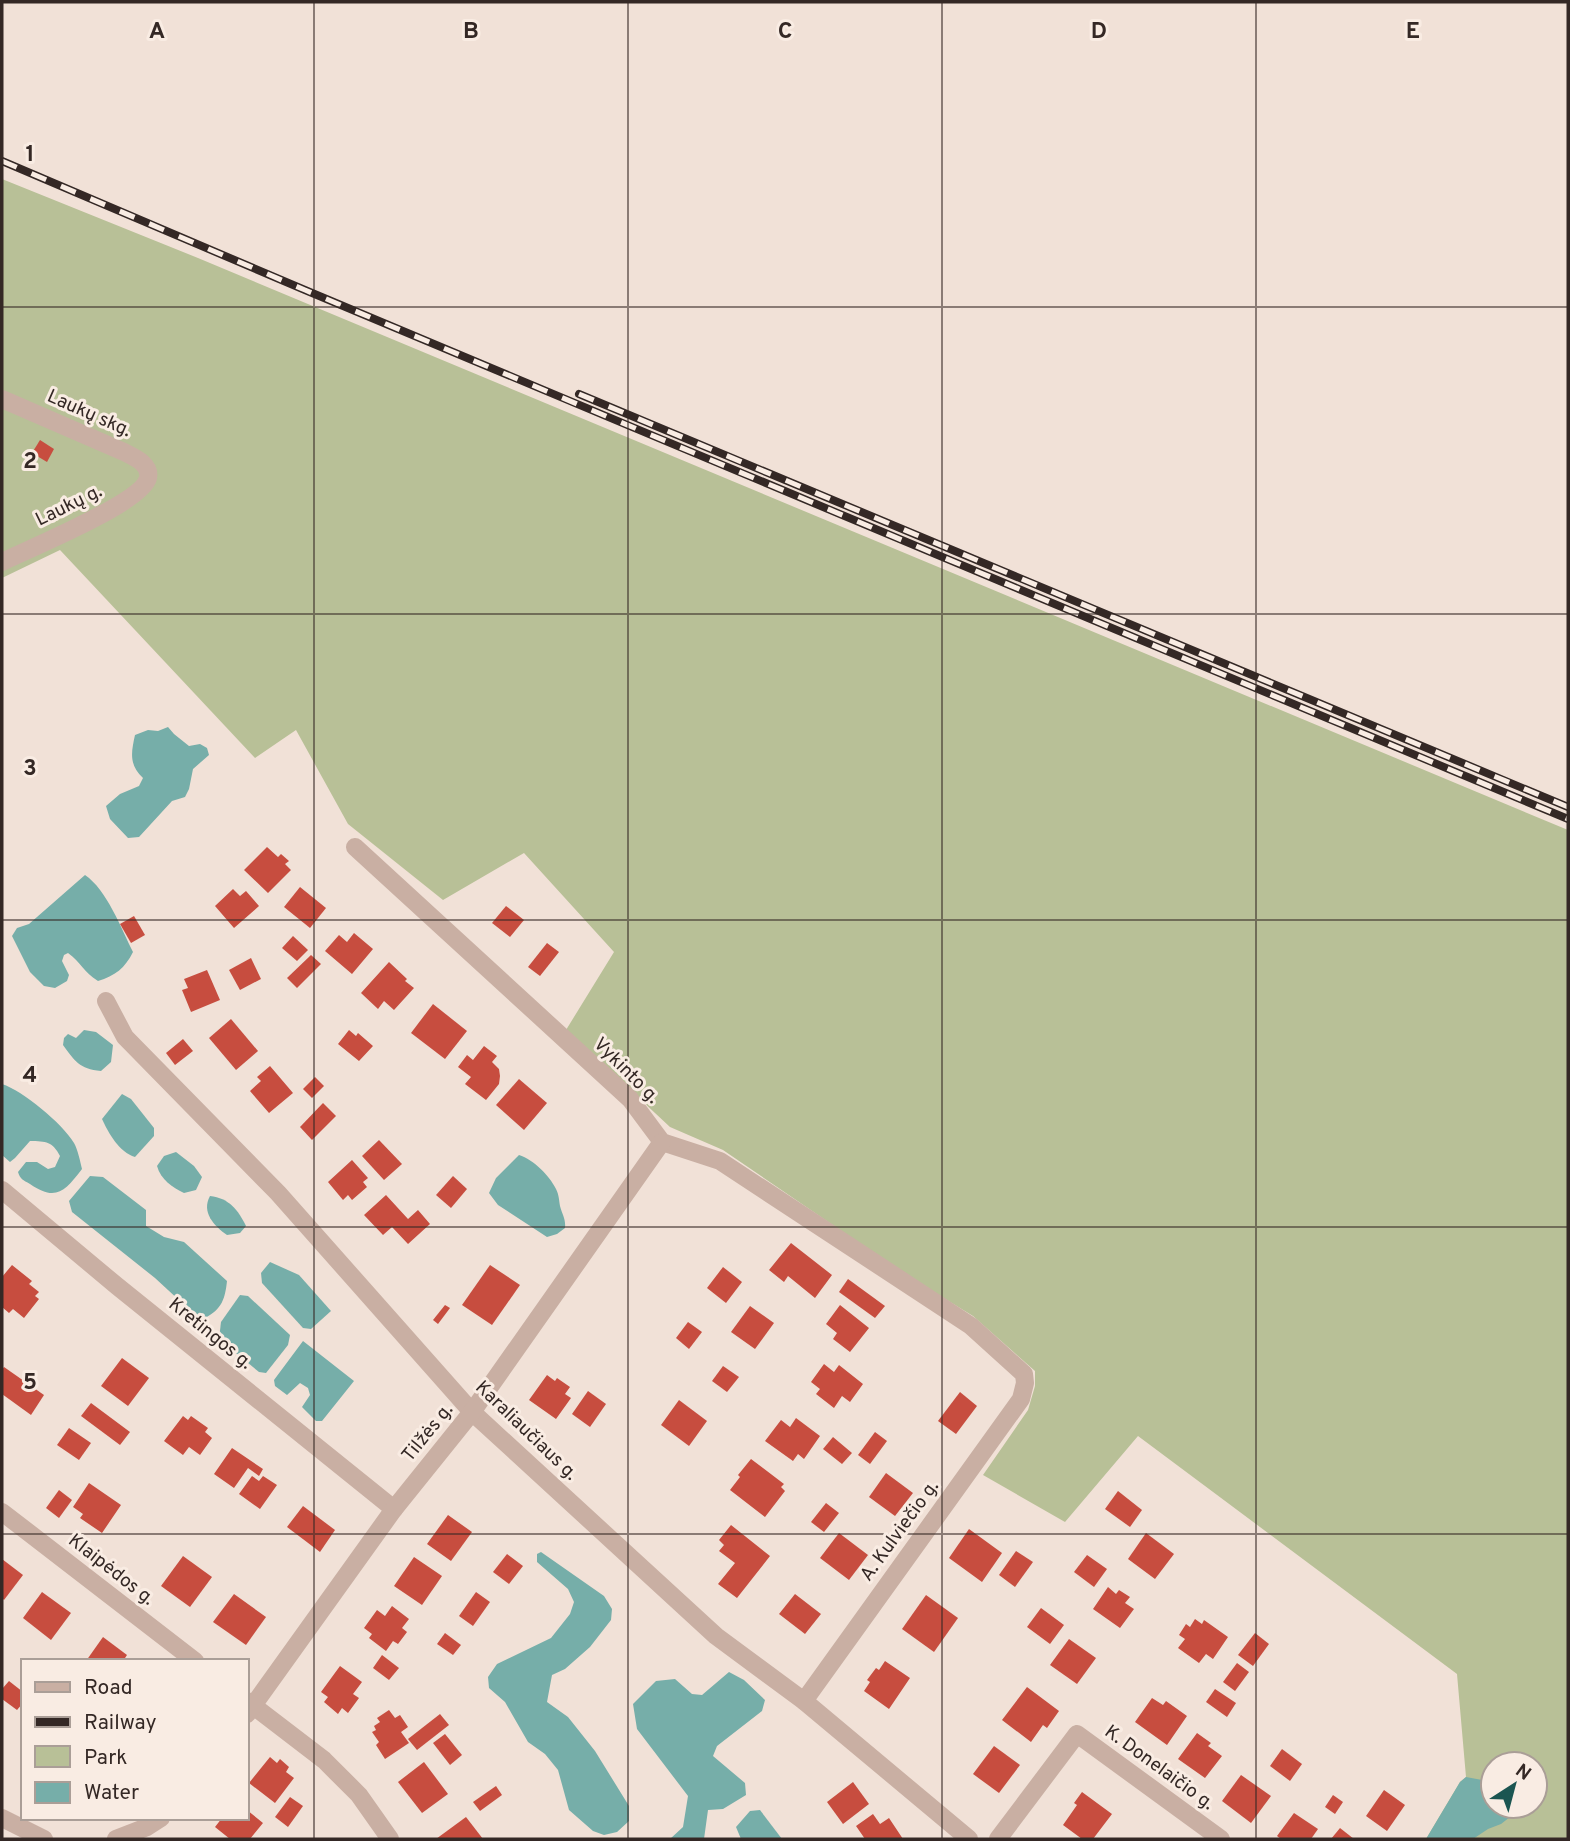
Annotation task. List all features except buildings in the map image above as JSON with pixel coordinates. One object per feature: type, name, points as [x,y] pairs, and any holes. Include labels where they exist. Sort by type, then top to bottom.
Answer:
[{"type":"street","name":"Laukų skg.","points":[[2,399],[124,452],[142,462],[148,479]]},
{"type":"street","name":"Laukų g.","points":[[2,562],[117,508],[142,489],[148,479]]},
{"type":"street","name":"Vykinto g.","points":[[355,847],[630,1099],[662,1142]]},
{"type":"street","name":"Karaliaučiaus g.","points":[[106,1001],[125,1037],[278,1193],[472,1412],[716,1636],[804,1701],[969,1839]]},
{"type":"street","name":"A. Kulviečio g.","points":[[662,1142],[720,1161],[971,1326],[1024,1374],[1021,1399],[804,1701]]},
{"type":"street","name":"Tilžės g.","points":[[249,1707],[394,1509],[472,1412],[662,1142]]},
{"type":"street","name":"Kretingos g.","points":[[2,1190],[394,1509]]},
{"type":"street","name":"Klaipėdos g.","points":[[2,1512],[192,1659]]},
{"type":"street","points":[[249,1707],[324,1760],[359,1795],[390,1839]]},
{"type":"street","name":"K. Donelaičio g.","points":[[998,1839],[1077,1734],[1222,1839]]},
{"type":"street","points":[[2,1818],[44,1839]]},
{"type":"street","points":[[117,1839],[158,1820]]},
{"type":"green space","points":[[2,179],[198,258],[1568,830],[1568,1839],[1426,1839],[1460,1782],[1466,1777],[1457,1674],[1138,1436],[1065,1522],[983,1475],[1028,1410],[1035,1386],[1035,1371],[973,1316],[906,1275],[723,1150],[670,1127],[566,1030],[614,952],[524,853],[443,900],[348,824],[296,730],[255,758],[60,550],[2,578]]},
{"type":"water","points":[[168,727],[189,746],[200,744],[207,748],[209,755],[193,769],[185,797],[172,801],[139,837],[128,838],[110,819],[106,806],[120,794],[139,786],[143,778],[135,768],[132,758],[135,735]]},
{"type":"water","points":[[85,875],[107,900],[133,952],[119,971],[98,981],[68,953],[62,961],[69,975],[67,981],[55,988],[44,986],[30,972],[12,936],[17,928],[29,924]]},
{"type":"water","points":[[84,1030],[96,1032],[113,1045],[111,1062],[101,1071],[78,1063],[63,1045],[68,1034],[76,1038]]},
{"type":"water","points":[[2,1084],[20,1093],[41,1109],[61,1126],[74,1143],[82,1169],[65,1188],[53,1193],[47,1192],[22,1179],[18,1172],[26,1162],[37,1162],[48,1169],[55,1167],[60,1156],[52,1145],[30,1141],[10,1162],[2,1155]]},
{"type":"water","points":[[122,1094],[131,1099],[154,1128],[154,1136],[135,1157],[119,1147],[102,1119]]},
{"type":"water","points":[[176,1152],[194,1166],[202,1177],[196,1190],[184,1193],[161,1175],[157,1166],[164,1156]]},
{"type":"water","points":[[519,1155],[540,1169],[556,1189],[565,1225],[557,1234],[547,1237],[498,1205],[489,1193],[496,1178]]},
{"type":"water","points":[[90,1176],[103,1177],[146,1210],[146,1226],[164,1237],[184,1242],[227,1281],[224,1298],[215,1311],[205,1318],[194,1314],[155,1278],[72,1212],[69,1201]]},
{"type":"water","points":[[210,1196],[223,1199],[236,1210],[246,1226],[240,1233],[227,1235],[214,1223],[207,1208]]},
{"type":"water","points":[[270,1262],[299,1275],[331,1311],[311,1329],[303,1328],[262,1283],[261,1273]]},
{"type":"water","points":[[240,1295],[248,1296],[290,1335],[288,1345],[266,1373],[259,1372],[219,1339],[221,1322]]},
{"type":"water","points":[[303,1341],[354,1381],[322,1421],[316,1421],[302,1407],[310,1395],[308,1388],[300,1383],[287,1395],[275,1386],[274,1380]]},
{"type":"water","points":[[541,1552],[604,1596],[612,1609],[611,1620],[590,1647],[565,1669],[552,1675],[547,1702],[568,1717],[595,1751],[629,1806],[629,1821],[617,1832],[604,1835],[593,1831],[569,1810],[558,1770],[545,1754],[528,1742],[505,1702],[489,1688],[488,1677],[497,1664],[551,1638],[570,1614],[574,1602],[568,1589],[537,1562],[537,1554]]},
{"type":"water","points":[[729,1672],[744,1680],[765,1700],[762,1711],[717,1746],[713,1756],[745,1783],[746,1795],[723,1809],[708,1810],[704,1839],[670,1839],[683,1827],[688,1796],[637,1729],[633,1704],[656,1681],[675,1679],[692,1694],[702,1695]]},
{"type":"water","points":[[1466,1777],[1479,1779],[1479,1820],[1506,1820],[1473,1839],[1426,1839],[1460,1782]]},
{"type":"water","points":[[760,1810],[782,1839],[741,1839],[736,1827],[750,1811]]},
{"type":"railway","points":[[2,161],[1568,819]]},
{"type":"railway","points":[[579,394],[1568,807]]}]
